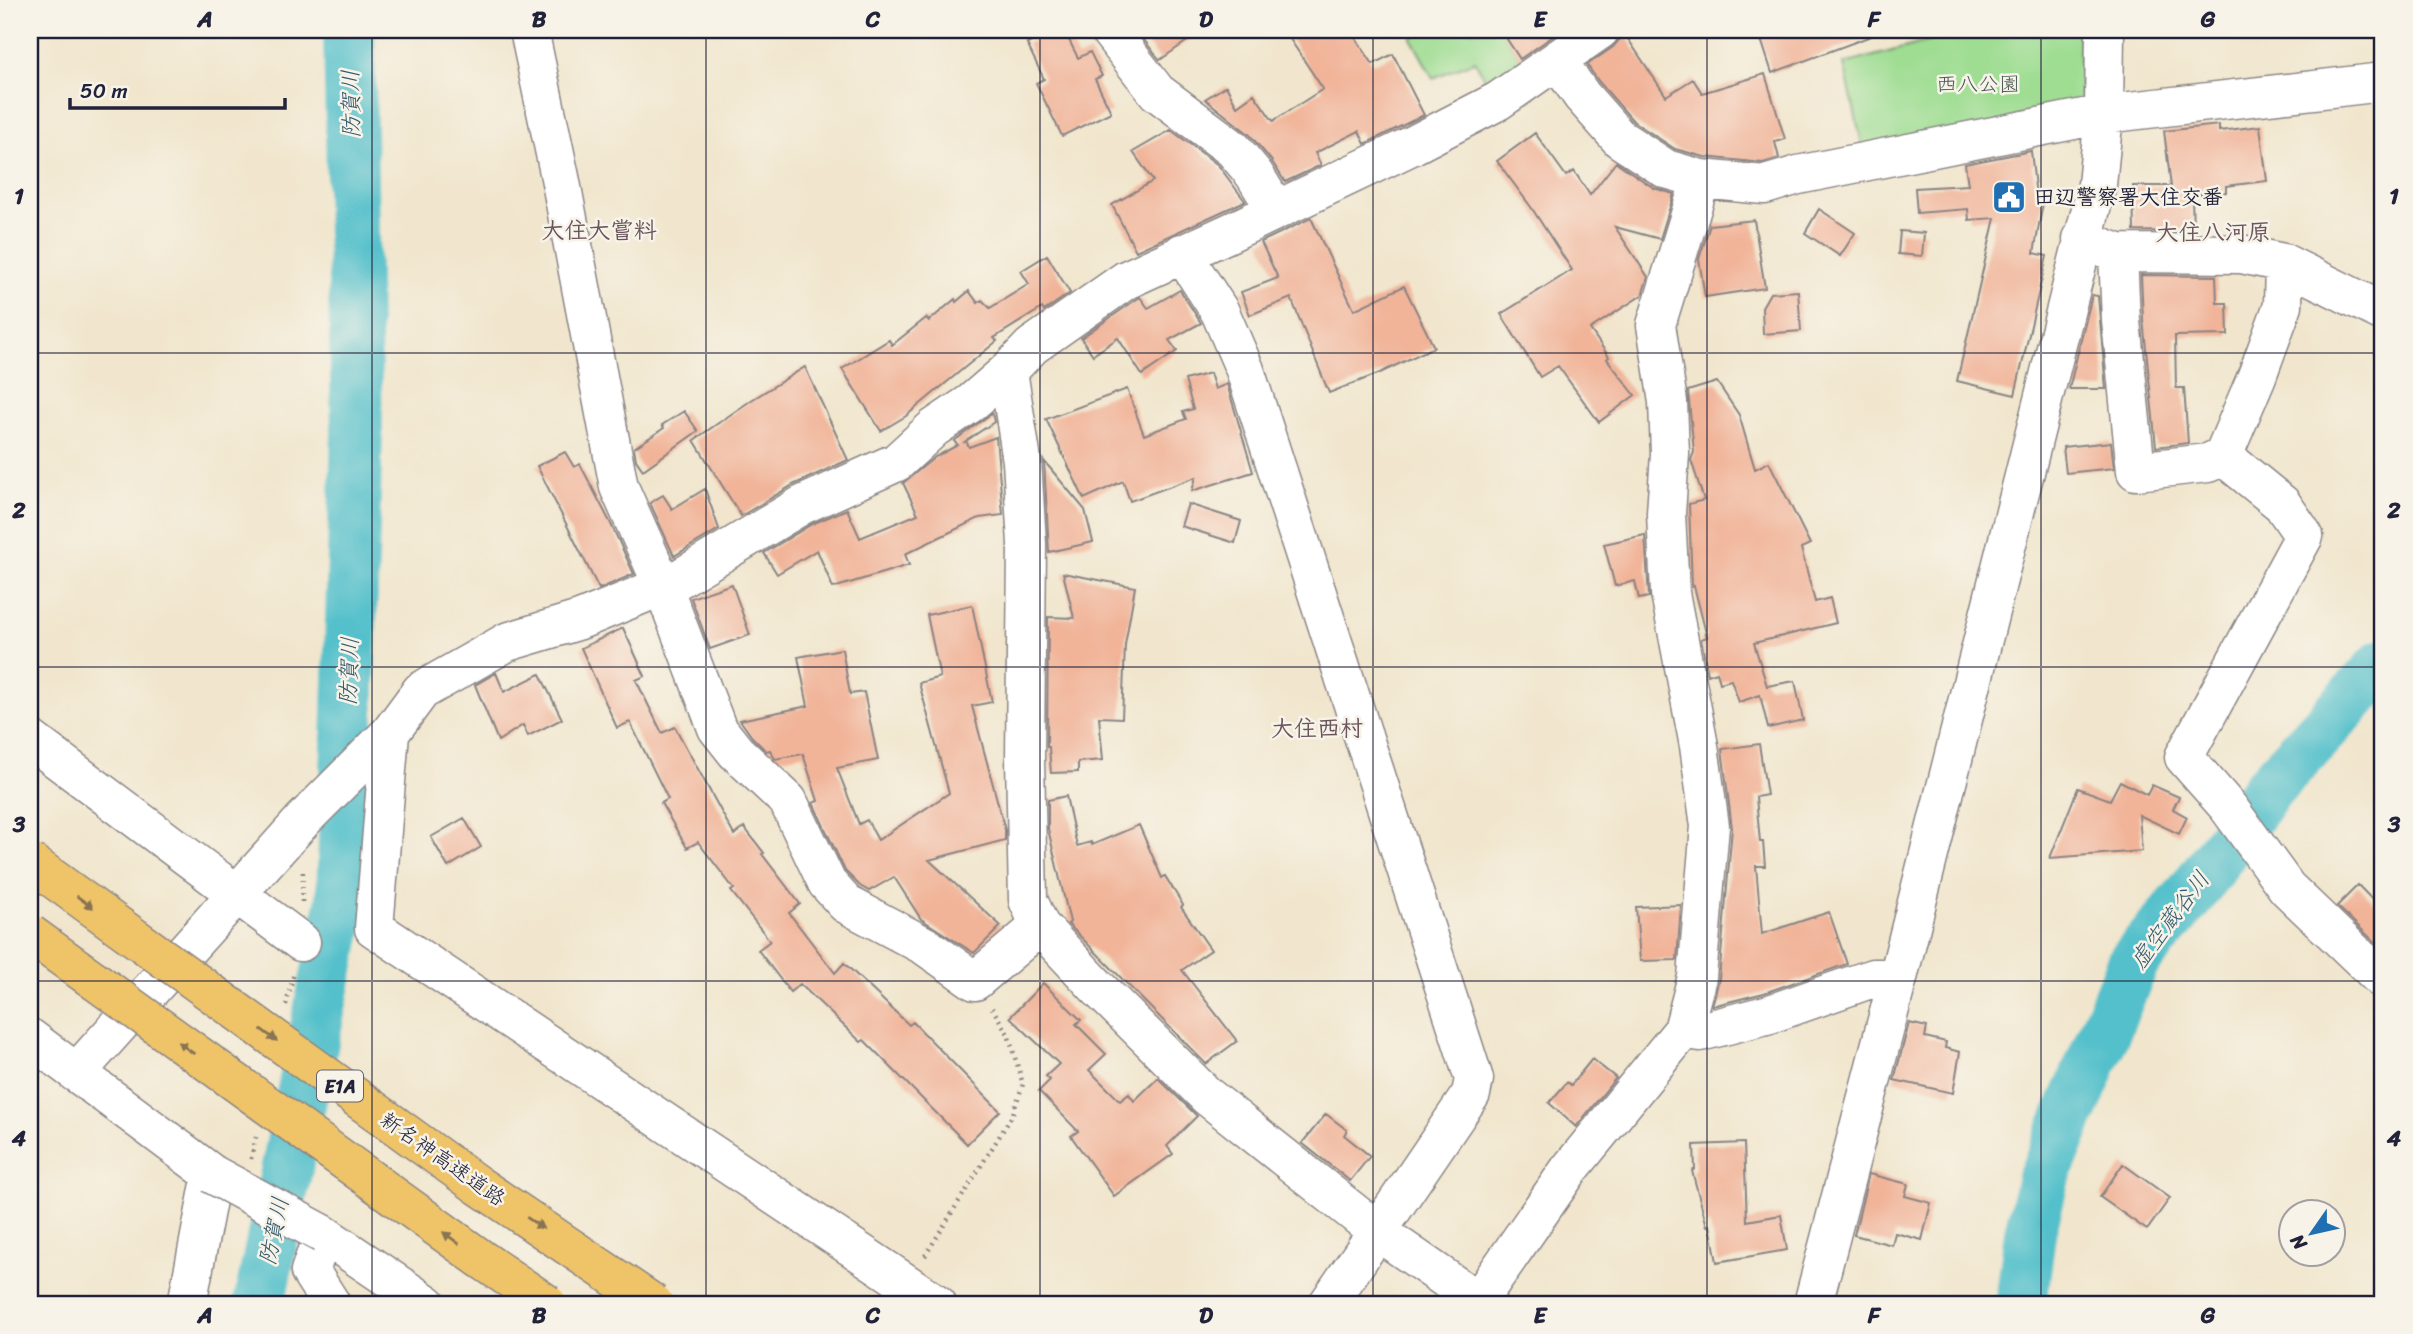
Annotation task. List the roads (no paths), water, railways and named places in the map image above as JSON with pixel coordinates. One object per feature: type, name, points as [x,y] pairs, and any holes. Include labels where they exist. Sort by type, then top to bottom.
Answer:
[{"type":"highway","name":"新名神高速道路","points":[[30,862],[467,1177],[654,1304]]},
{"type":"highway","points":[[30,934],[469,1251],[547,1304]]},
{"type":"street","points":[[528,30],[561,182],[619,487],[662,584],[717,728],[736,752],[788,801],[827,883],[846,904],[925,946],[975,981],[1040,926]]},
{"type":"street","points":[[1110,30],[1157,92],[1233,149],[1254,174],[1276,210]]},
{"type":"street","points":[[76,1073],[237,893],[386,737],[421,691],[506,642],[580,620],[677,580],[802,505],[897,462],[934,428],[971,403],[1032,345],[1126,280],[1499,101],[1600,30]]},
{"type":"street","points":[[1813,1304],[1898,978],[2097,185],[2104,114],[2105,30]]},
{"type":"street","points":[[1557,60],[1581,96],[1620,139],[1666,169],[1701,179],[1765,185],[1798,175],[2104,114],[2383,82]]},
{"type":"street","points":[[1008,370],[1022,461],[1027,544],[1028,900],[1040,926],[1207,1096],[1377,1231],[1480,1303],[1569,1170],[1683,1030],[1698,977],[1710,825],[1699,746],[1670,593],[1666,513],[1670,454],[1668,402],[1656,325],[1701,179]]},
{"type":"street","points":[[2082,239],[2119,253],[2241,254],[2284,262],[2383,312]]},
{"type":"street","points":[[1182,253],[1220,312],[1245,370],[1474,1079],[1471,1094],[1328,1304]]},
{"type":"street","points":[[2119,253],[2121,321],[2136,471],[2208,463],[2223,456],[2283,305],[2284,262]]},
{"type":"street","points":[[2223,456],[2281,504],[2304,536],[2184,757],[2228,807],[2287,888],[2383,980]]},
{"type":"street","points":[[386,737],[374,928],[923,1294]]},
{"type":"street","points":[[30,740],[301,942]]},
{"type":"street","points":[[1683,1030],[1700,1032],[1770,1014],[1873,978],[1898,978]]},
{"type":"street","points":[[30,1038],[212,1174],[323,1234],[427,1304]]},
{"type":"street","points":[[187,1304],[212,1174]]},
{"type":"street","points":[[323,1234],[310,1270],[331,1304]]},
{"type":"waterway","name":"防賀川","points":[[259,1304],[342,900],[357,432],[349,30]]},
{"type":"waterway","name":"虚空蔵谷川","points":[[2021,1304],[2030,1233],[2043,1179],[2134,961],[2188,898],[2269,787],[2383,665]]},
{"type":"place","name":"田辺警察署大住交番","points":[[2009,197]]},
{"type":"district","name":"大住大嘗料","points":[[599,230]]},
{"type":"district","name":"大住八河原","points":[[2213,232]]},
{"type":"district","name":"大住西村","points":[[1317,728]]},
{"type":"park label","name":"西八公園","points":[[1978,84]]}]
